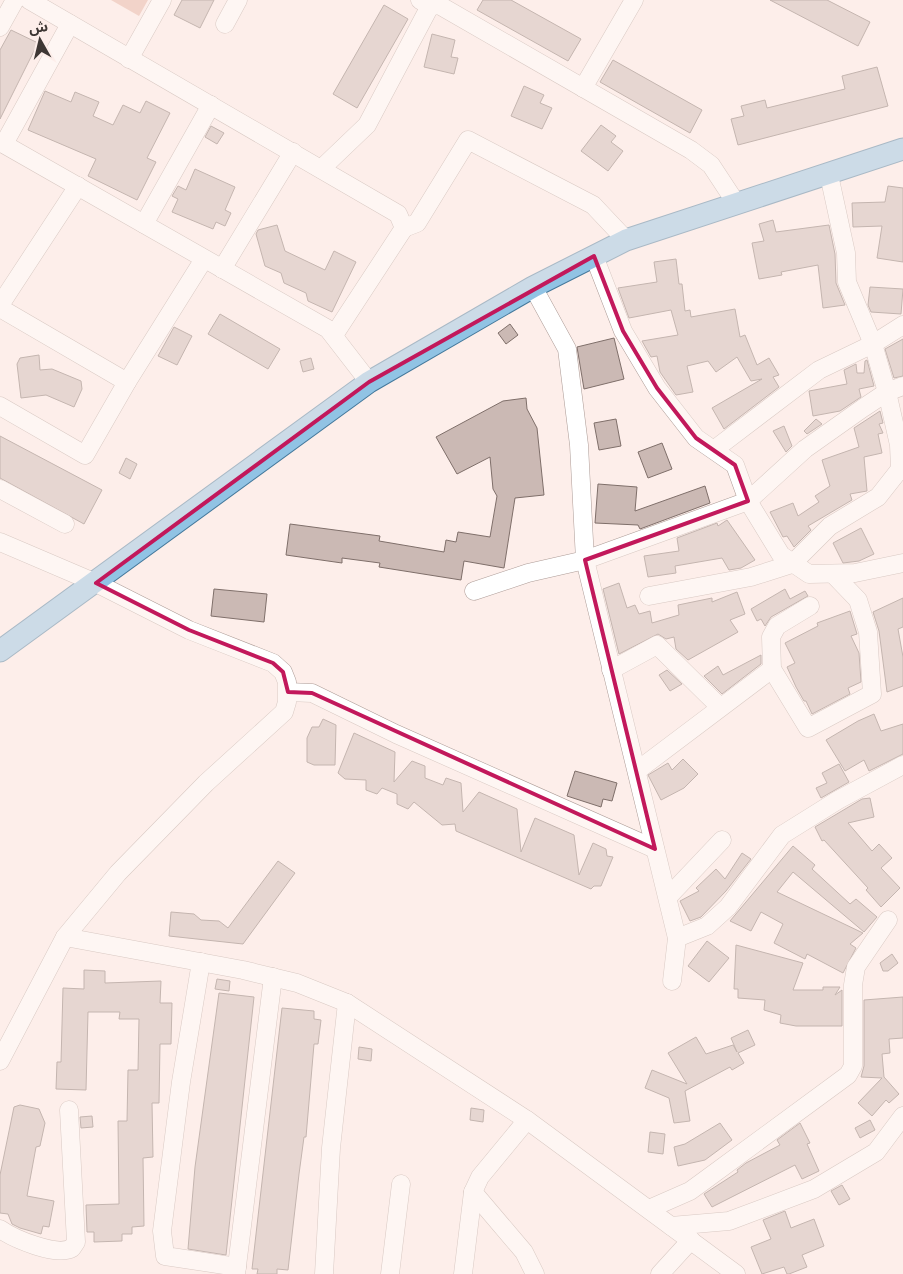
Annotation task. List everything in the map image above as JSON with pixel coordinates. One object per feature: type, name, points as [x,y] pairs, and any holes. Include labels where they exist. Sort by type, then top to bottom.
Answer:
[{"type":"main road","points":[[0,651],[96,583],[369,382],[533,286],[626,240],[736,202],[830,175],[903,149]]},
{"type":"street","points":[[0,27],[15,0]]},
{"type":"street","points":[[29,0],[398,214],[404,228]]},
{"type":"street","points":[[129,59],[162,0]]},
{"type":"street","points":[[225,24],[238,0]]},
{"type":"street","points":[[583,88],[634,0]]},
{"type":"street","points":[[321,169],[367,125],[433,3],[691,150],[711,165],[736,202]]},
{"type":"street","points":[[70,24],[2,143],[222,268],[334,335],[369,382]]},
{"type":"street","points":[[144,224],[211,106]]},
{"type":"street","points":[[334,335],[404,228],[417,223],[468,140],[593,205],[626,240]]},
{"type":"street","points":[[222,268],[293,152]]},
{"type":"street","points":[[649,596],[751,577],[792,564],[830,526],[878,497],[900,469],[895,389],[873,344],[847,282],[846,253],[830,175]]},
{"type":"street","points":[[78,186],[0,306],[127,382]]},
{"type":"street","points":[[594,256],[623,331],[657,388],[696,438],[715,449],[735,465],[748,501],[781,555],[809,574],[855,573],[903,563]]},
{"type":"street","points":[[0,406],[85,455],[127,382],[204,259]]},
{"type":"street","points":[[533,286],[567,348],[579,446],[585,560],[611,670],[638,770],[654,849],[668,897],[677,938],[672,980]]},
{"type":"street","points":[[715,449],[819,370],[873,344],[903,325]]},
{"type":"street","points":[[474,590],[528,573],[585,560],[748,501],[805,449],[895,389]]},
{"type":"street","points":[[0,489],[65,524]]},
{"type":"street","points":[[0,542],[96,583],[189,630],[273,663],[283,672],[288,692],[284,712],[206,783],[118,873],[65,936],[0,1061]]},
{"type":"street","points":[[810,606],[777,626],[772,637],[772,669],[808,728],[872,694],[868,632],[858,600],[833,574]]},
{"type":"street","points":[[611,670],[657,645],[720,707]]},
{"type":"street","points":[[638,770],[772,669]]},
{"type":"street","points":[[288,692],[312,693],[396,734],[654,849]]},
{"type":"street","points":[[677,938],[707,926],[728,907],[782,835],[838,800],[903,765]]},
{"type":"street","points":[[668,897],[722,840]]},
{"type":"street","points":[[649,1209],[690,1191],[848,1075],[853,1066],[853,984],[856,968],[888,920]]},
{"type":"street","points":[[65,936],[273,977],[297,983],[347,1004],[527,1120],[736,1274]]},
{"type":"street","points":[[201,962],[182,1082],[162,1231],[165,1256],[237,1270],[273,977]]},
{"type":"street","points":[[324,1274],[332,1148],[347,1004]]},
{"type":"street","points":[[0,1229],[14,1239],[62,1251],[72,1248],[76,1242],[69,1110]]},
{"type":"street","points":[[671,1226],[729,1220],[814,1189],[876,1152],[903,1116]]},
{"type":"street","points":[[463,1274],[473,1192],[480,1177],[527,1120]]},
{"type":"street","points":[[390,1274],[401,1184]]},
{"type":"street","points":[[473,1192],[524,1252],[535,1274]]},
{"type":"street","points":[[660,1274],[691,1240]]},
{"type":"highlighted area","points":[[594,256],[623,331],[657,388],[696,438],[735,465],[748,501],[585,560],[655,849],[312,693],[288,692],[283,672],[273,663],[189,630],[96,583],[369,382]]},
{"type":"shaded area","points":[[111,0],[148,0],[139,16]]},
{"type":"building","points":[[182,0],[214,0],[200,28],[174,15]]},
{"type":"building","points":[[483,0],[511,0],[581,39],[568,61],[477,10]]},
{"type":"building","points":[[770,0],[827,0],[870,22],[858,46]]},
{"type":"building","points":[[384,5],[408,19],[357,108],[333,94]]},
{"type":"building","points":[[11,30],[38,43],[0,119],[0,50]]},
{"type":"building","points":[[432,34],[455,40],[451,57],[458,58],[454,74],[424,67]]},
{"type":"building","points":[[613,60],[702,110],[690,133],[600,82]]},
{"type":"building","points":[[877,67],[888,106],[738,145],[731,119],[744,116],[741,106],[765,100],[767,108],[845,89],[842,76]]},
{"type":"building","points":[[524,86],[544,95],[540,103],[552,108],[542,129],[511,116]]},
{"type":"building","points":[[45,91],[71,102],[75,92],[99,102],[93,116],[113,125],[123,105],[140,113],[146,101],[170,113],[147,158],[156,162],[137,200],[88,176],[96,159],[28,130]]},
{"type":"building","points":[[601,125],[616,136],[611,142],[623,151],[608,171],[581,151]]},
{"type":"building","points":[[211,126],[224,133],[217,144],[205,137]]},
{"type":"building","points":[[195,169],[235,187],[225,210],[231,213],[225,226],[216,222],[213,229],[172,212],[178,199],[172,196],[178,186],[186,190]]},
{"type":"building","points":[[888,186],[903,188],[903,262],[877,258],[882,226],[853,227],[852,203],[885,202]]},
{"type":"building","points":[[773,220],[776,232],[829,225],[835,254],[836,283],[845,305],[823,308],[818,265],[781,272],[782,275],[759,279],[752,243],[764,241],[759,224]]},
{"type":"building","points":[[277,225],[285,251],[325,270],[334,251],[356,262],[332,312],[308,301],[306,293],[284,283],[281,273],[265,266],[256,234],[258,230]]},
{"type":"building","points":[[676,259],[679,284],[682,284],[685,311],[690,310],[691,317],[735,309],[740,337],[745,335],[757,365],[769,358],[779,375],[773,377],[779,387],[724,429],[712,408],[762,379],[751,381],[737,357],[716,372],[708,361],[687,366],[693,392],[676,395],[660,372],[657,356],[651,357],[642,341],[678,335],[671,310],[629,318],[618,288],[657,282],[654,262]]},
{"type":"building","points":[[870,287],[903,289],[901,314],[871,312],[868,305]]},
{"type":"building","points":[[220,314],[280,349],[268,369],[208,334]]},
{"type":"building","points":[[510,324],[518,335],[506,344],[498,333]]},
{"type":"building","points":[[174,327],[192,336],[177,365],[158,356]]},
{"type":"building","points":[[614,338],[624,379],[584,389],[577,347]]},
{"type":"building","points":[[903,339],[903,376],[894,378],[885,349]]},
{"type":"building","points":[[39,355],[40,370],[52,369],[81,381],[82,389],[74,407],[46,395],[21,398],[17,364],[20,358]]},
{"type":"building","points":[[311,358],[314,369],[303,372],[300,361]]},
{"type":"building","points":[[867,360],[874,386],[859,389],[861,397],[840,411],[813,416],[809,391],[847,384],[844,370],[856,364],[857,373],[864,373],[865,361]]},
{"type":"building","points":[[526,398],[527,409],[537,428],[544,495],[515,498],[504,568],[464,561],[461,580],[379,567],[380,563],[342,558],[342,563],[286,555],[290,524],[380,536],[379,541],[444,552],[446,540],[456,542],[458,532],[490,537],[497,496],[493,489],[490,457],[457,474],[436,437],[503,401]]},
{"type":"building","points":[[880,411],[883,423],[879,424],[883,433],[878,434],[882,453],[864,457],[867,491],[850,494],[852,500],[808,526],[811,530],[794,547],[787,536],[783,537],[770,512],[793,503],[798,516],[819,502],[815,496],[830,486],[822,460],[859,447],[854,428]]},
{"type":"building","points":[[616,419],[621,446],[599,450],[594,423]]},
{"type":"building","points":[[816,419],[822,424],[807,434],[804,431]]},
{"type":"building","points":[[784,426],[792,446],[786,452],[773,431]]},
{"type":"building","points":[[0,436],[102,490],[84,524],[0,478]]},
{"type":"building","points":[[662,443],[672,469],[648,478],[638,452]]},
{"type":"building","points":[[126,458],[137,464],[130,479],[119,473]]},
{"type":"building","points":[[598,484],[637,487],[635,511],[705,486],[710,503],[640,529],[638,525],[595,523]]},
{"type":"building","points":[[727,520],[755,560],[741,568],[729,570],[722,558],[675,566],[676,573],[648,577],[644,556],[679,551],[677,538],[717,523],[718,526]]},
{"type":"building","points":[[861,528],[874,554],[859,561],[843,563],[833,543]]},
{"type":"building","points":[[619,583],[627,608],[635,605],[639,614],[650,611],[652,623],[679,615],[678,605],[712,598],[712,602],[737,592],[745,614],[730,620],[738,632],[688,660],[676,649],[674,637],[666,639],[658,634],[619,654],[603,589]]},
{"type":"building","points":[[214,589],[267,594],[264,622],[211,616]]},
{"type":"building","points":[[785,589],[790,599],[805,591],[808,596],[771,617],[765,626],[761,619],[757,621],[751,609]]},
{"type":"building","points":[[903,598],[903,627],[898,629],[903,657],[903,686],[887,692],[879,631],[873,612]]},
{"type":"building","points":[[850,611],[857,634],[851,636],[859,653],[861,682],[848,688],[850,694],[812,714],[787,667],[795,663],[785,643],[818,626],[817,623]]},
{"type":"building","points":[[761,655],[761,664],[722,694],[704,676],[718,666],[723,675]]},
{"type":"building","points":[[667,670],[682,684],[670,691],[659,675]]},
{"type":"building","points":[[874,714],[881,731],[903,724],[903,754],[869,771],[864,760],[845,771],[826,740]]},
{"type":"building","points":[[323,719],[336,725],[335,765],[314,765],[307,762],[307,738],[312,727],[319,727]]},
{"type":"building","points":[[354,733],[395,752],[394,782],[412,761],[425,766],[425,778],[443,785],[446,778],[461,783],[463,812],[479,792],[517,809],[521,852],[535,818],[574,835],[579,875],[593,843],[606,849],[607,856],[613,857],[601,886],[594,886],[591,889],[456,831],[455,824],[442,825],[414,802],[408,809],[397,804],[397,794],[382,788],[377,794],[366,790],[366,780],[345,779],[338,773]]},
{"type":"building","points":[[683,759],[698,774],[684,788],[661,800],[648,775],[668,763],[672,770]]},
{"type":"building","points":[[839,764],[849,782],[821,798],[816,788],[827,783],[822,773]]},
{"type":"building","points":[[575,771],[617,783],[612,801],[603,799],[601,807],[567,796]]},
{"type":"building","points":[[870,798],[874,817],[848,823],[872,851],[879,844],[892,858],[881,868],[900,888],[881,907],[866,890],[868,888],[824,840],[822,841],[815,827],[862,799]]},
{"type":"building","points":[[793,846],[815,865],[812,869],[850,904],[856,899],[877,917],[864,932],[793,872],[777,892],[863,933],[850,944],[856,948],[843,973],[807,954],[805,959],[774,943],[783,924],[761,912],[751,931],[730,921]]},
{"type":"building","points":[[742,853],[751,859],[726,891],[701,917],[690,921],[680,901],[699,891],[696,888],[716,869],[725,879]]},
{"type":"building","points":[[278,861],[295,873],[243,944],[169,936],[171,912],[194,914],[201,920],[219,921],[228,928]]},
{"type":"building","points":[[707,941],[729,958],[709,982],[688,966]]},
{"type":"building","points":[[736,945],[803,963],[793,990],[823,990],[823,987],[840,987],[835,995],[842,990],[842,1026],[796,1026],[780,1023],[781,1015],[764,1010],[765,1000],[738,998],[738,989],[734,989]]},
{"type":"building","points":[[892,954],[898,963],[888,971],[883,971],[880,963]]},
{"type":"building","points":[[84,970],[105,971],[105,983],[161,981],[160,1003],[172,1003],[171,1044],[160,1044],[159,1103],[152,1103],[153,1157],[143,1158],[144,1226],[132,1227],[132,1234],[122,1234],[122,1241],[94,1242],[94,1232],[87,1232],[86,1205],[119,1204],[118,1121],[127,1121],[128,1070],[138,1070],[139,1019],[119,1019],[120,1012],[88,1012],[86,1090],[56,1089],[57,1062],[61,1062],[63,988],[84,989]]},
{"type":"building","points":[[217,979],[230,981],[229,991],[215,989]]},
{"type":"building","points":[[219,993],[254,997],[226,1255],[188,1249],[195,1167]]},
{"type":"building","points":[[903,997],[903,1038],[889,1039],[890,1053],[882,1054],[884,1077],[899,1094],[889,1103],[886,1100],[872,1116],[858,1103],[882,1078],[861,1077],[864,1066],[864,1000]]},
{"type":"building","points":[[282,1008],[314,1011],[314,1019],[321,1020],[318,1044],[314,1044],[306,1137],[304,1137],[288,1270],[277,1269],[277,1274],[257,1274],[258,1269],[252,1269]]},
{"type":"building","points":[[748,1030],[755,1045],[738,1053],[744,1063],[732,1070],[730,1067],[685,1091],[690,1121],[674,1123],[669,1098],[645,1088],[652,1070],[687,1084],[668,1053],[696,1037],[706,1054],[733,1045],[737,1052],[731,1038]]},
{"type":"building","points":[[359,1047],[372,1049],[371,1061],[358,1059]]},
{"type":"building","points":[[20,1105],[39,1109],[45,1123],[40,1146],[36,1147],[27,1196],[54,1201],[49,1227],[43,1226],[41,1234],[12,1224],[8,1214],[0,1213],[0,1175],[14,1107]]},
{"type":"building","points":[[471,1108],[484,1110],[483,1122],[470,1120]]},
{"type":"building","points":[[92,1116],[93,1127],[81,1128],[80,1117]]},
{"type":"building","points":[[870,1120],[875,1130],[860,1138],[855,1128]]},
{"type":"building","points":[[720,1123],[732,1140],[705,1160],[678,1166],[674,1147],[685,1144]]},
{"type":"building","points":[[800,1123],[810,1143],[807,1144],[819,1171],[802,1179],[795,1165],[712,1207],[704,1194],[738,1172],[737,1170],[746,1163],[780,1145],[777,1140]]},
{"type":"building","points":[[650,1132],[665,1134],[663,1154],[648,1152]]},
{"type":"building","points":[[842,1185],[850,1199],[839,1205],[831,1191]]},
{"type":"building","points":[[785,1211],[791,1228],[814,1219],[824,1246],[802,1255],[807,1267],[789,1274],[787,1274],[784,1267],[762,1274],[751,1247],[771,1239],[763,1220]]}]
